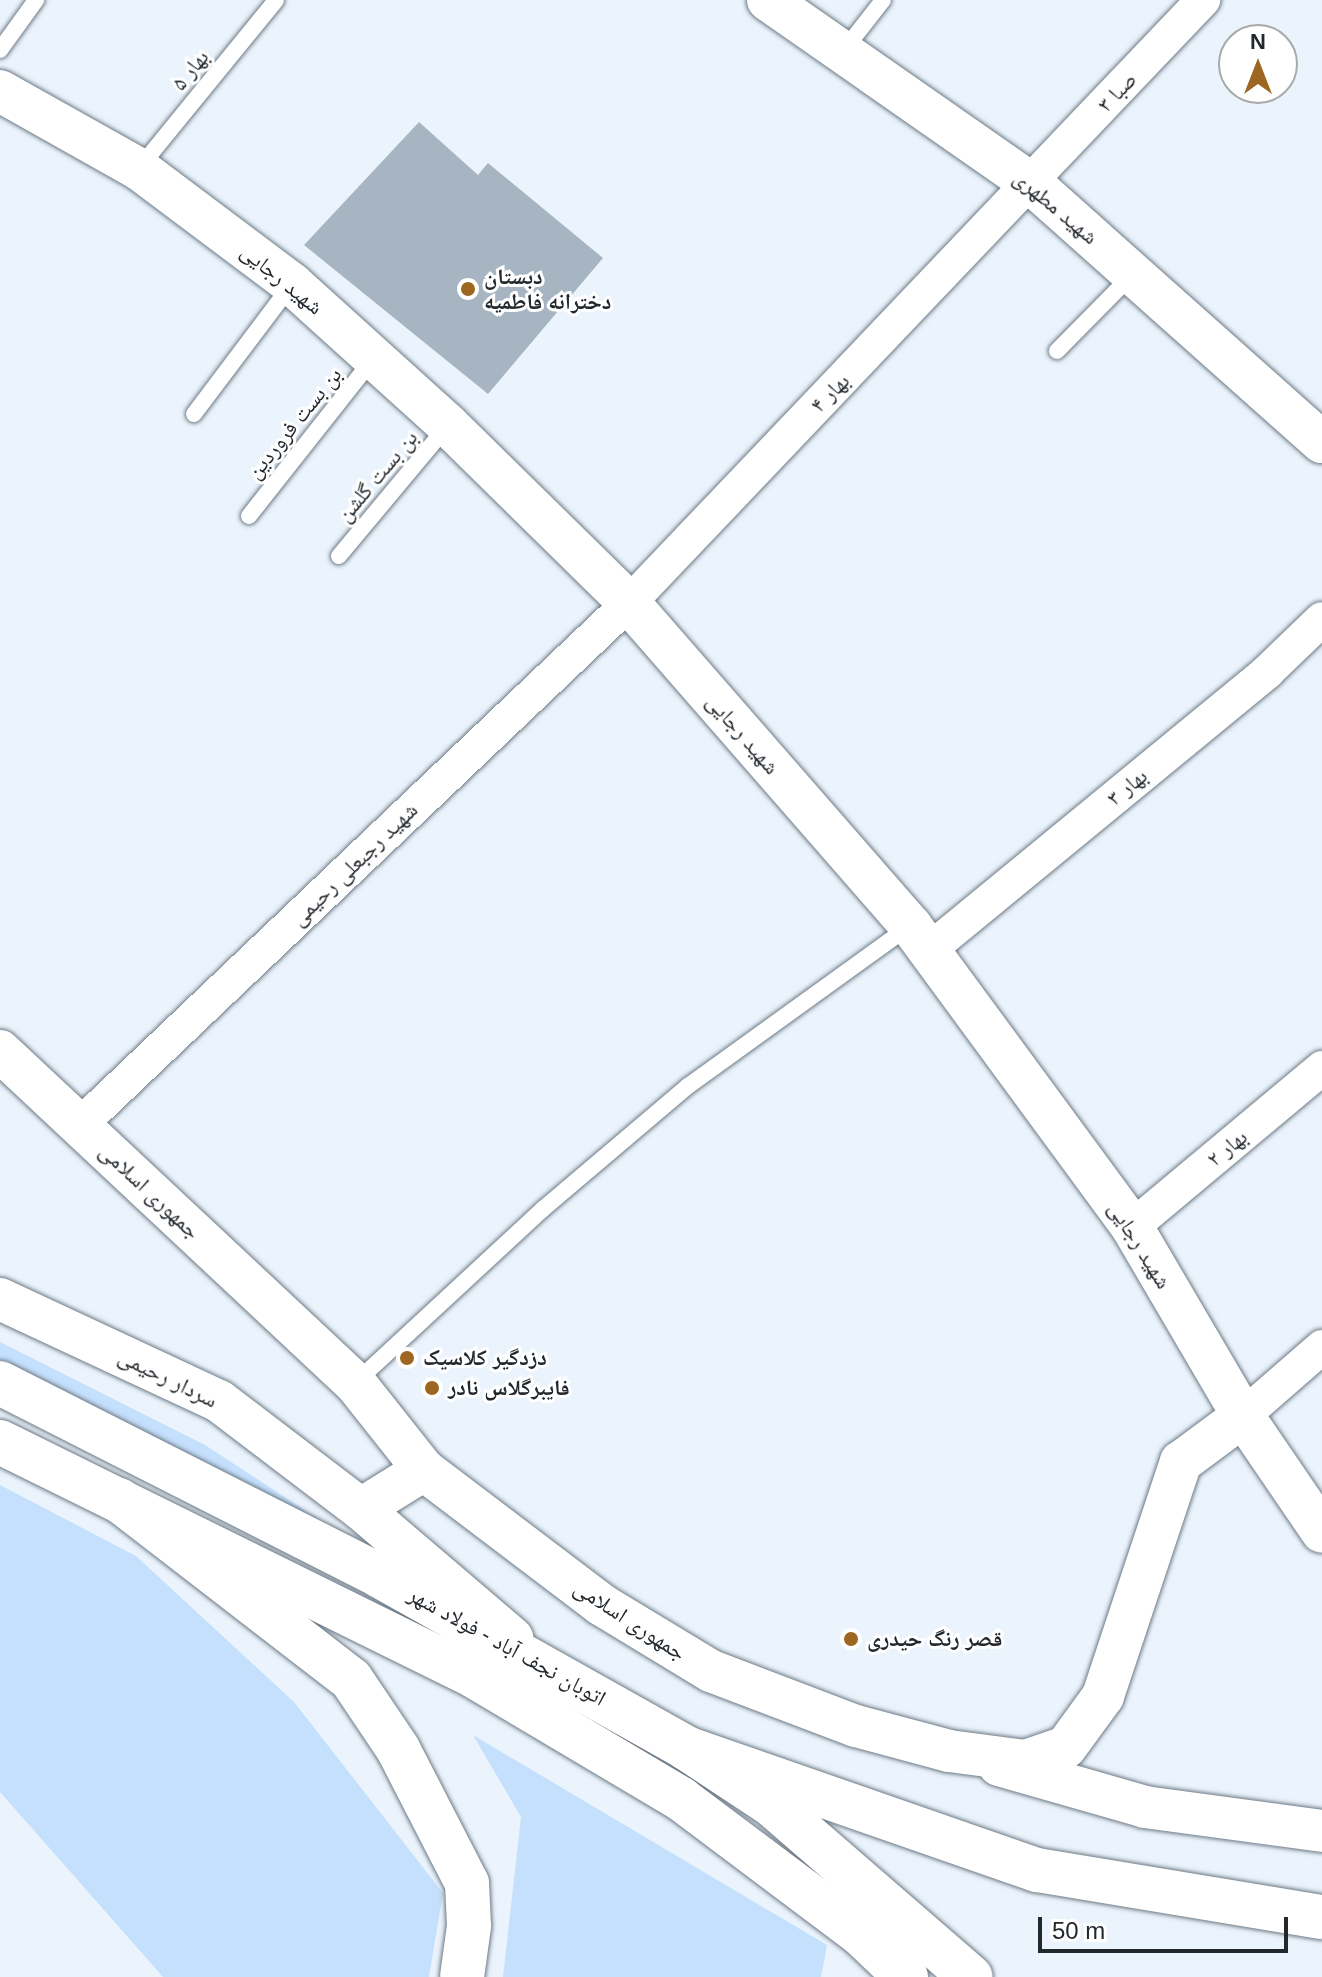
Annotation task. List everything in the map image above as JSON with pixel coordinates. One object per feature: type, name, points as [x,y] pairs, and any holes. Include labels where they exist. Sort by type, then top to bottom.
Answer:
[{"type":"highway","name":"اتوبان نجف آباد - فولاد شهر","points":[[0,1383],[147,1454],[542,1664],[686,1748],[771,1804],[971,1977]]},
{"type":"highway","name":"اتوبان نجف آباد - فولاد شهر","points":[[0,1442],[474,1676],[681,1799],[862,1935],[906,1977]]},
{"type":"highway","points":[[119,1500],[351,1679],[398,1749],[467,1883],[469,1926],[462,1977]]},
{"type":"highway","points":[[686,1748],[1037,1870],[1322,1917]]},
{"type":"street","name":"شهید مطهری","points":[[768,0],[844,50],[1032,184],[1322,442]]},
{"type":"street","name":"صبا ۳","points":[[1032,184],[1203,0]]},
{"type":"street","name":"شهید رجایی","points":[[0,91],[139,169],[292,284],[448,425],[629,603],[920,938],[1132,1227],[1243,1416],[1322,1532]]},
{"type":"street","name":"بهار ۴","points":[[629,603],[1032,184]]},
{"type":"street","name":"شهید رجبعلی رحیمی","points":[[80,1125],[629,603]]},
{"type":"street","name":"بهار ۳","points":[[920,938],[1267,672],[1322,619]]},
{"type":"street","name":"جمهوری اسلامی","points":[[0,1052],[355,1383],[424,1470],[602,1605],[711,1671],[856,1726],[949,1751],[1025,1761],[1066,1747],[1103,1696],[1181,1462],[1243,1416]]},
{"type":"street","name":"بهار ۲","points":[[1132,1227],[1322,1068]]},
{"type":"street","name":"سردار رحیمی","points":[[0,1299],[219,1401],[361,1509],[542,1664]]},
{"type":"street","points":[[1243,1416],[1322,1347]]},
{"type":"street","points":[[361,1509],[424,1470]]},
{"type":"street","points":[[949,1751],[1145,1807],[1322,1831]]},
{"type":"lane","points":[[0,50],[36,0]]},
{"type":"lane","name":"بهار ۵","points":[[139,169],[276,0]]},
{"type":"lane","points":[[844,50],[883,0]]},
{"type":"lane","points":[[1057,351],[1133,274]]},
{"type":"lane","points":[[194,414],[292,284]]},
{"type":"lane","name":"بن بست فروردین","points":[[249,516],[374,358]]},
{"type":"lane","name":"بن بست گلشن","points":[[339,556],[448,425]]},
{"type":"lane","points":[[355,1383],[543,1209],[688,1086],[920,938]]},
{"type":"shaded area","points":[[0,1342],[205,1445],[343,1535],[0,1373]]},
{"type":"shaded area","points":[[0,1485],[136,1556],[294,1702],[443,1893],[429,1977],[163,1977],[0,1792]]},
{"type":"shaded area","points":[[473,1735],[827,1945],[821,1977],[503,1977],[521,1817]]},
{"type":"building","name":"دبستان دخترانه فاطمیه","points":[[419,122],[478,175],[488,163],[603,258],[488,394],[304,245]]},
{"type":"place","name":"دبستان دخترانه فاطمیه","points":[[468,289]]},
{"type":"place","name":"دزدگیر کلاسیک","points":[[407,1358]]},
{"type":"place","name":"فایبرگلاس نادر","points":[[432,1388]]},
{"type":"place","name":"قصر رنگ حیدری","points":[[851,1639]]}]
